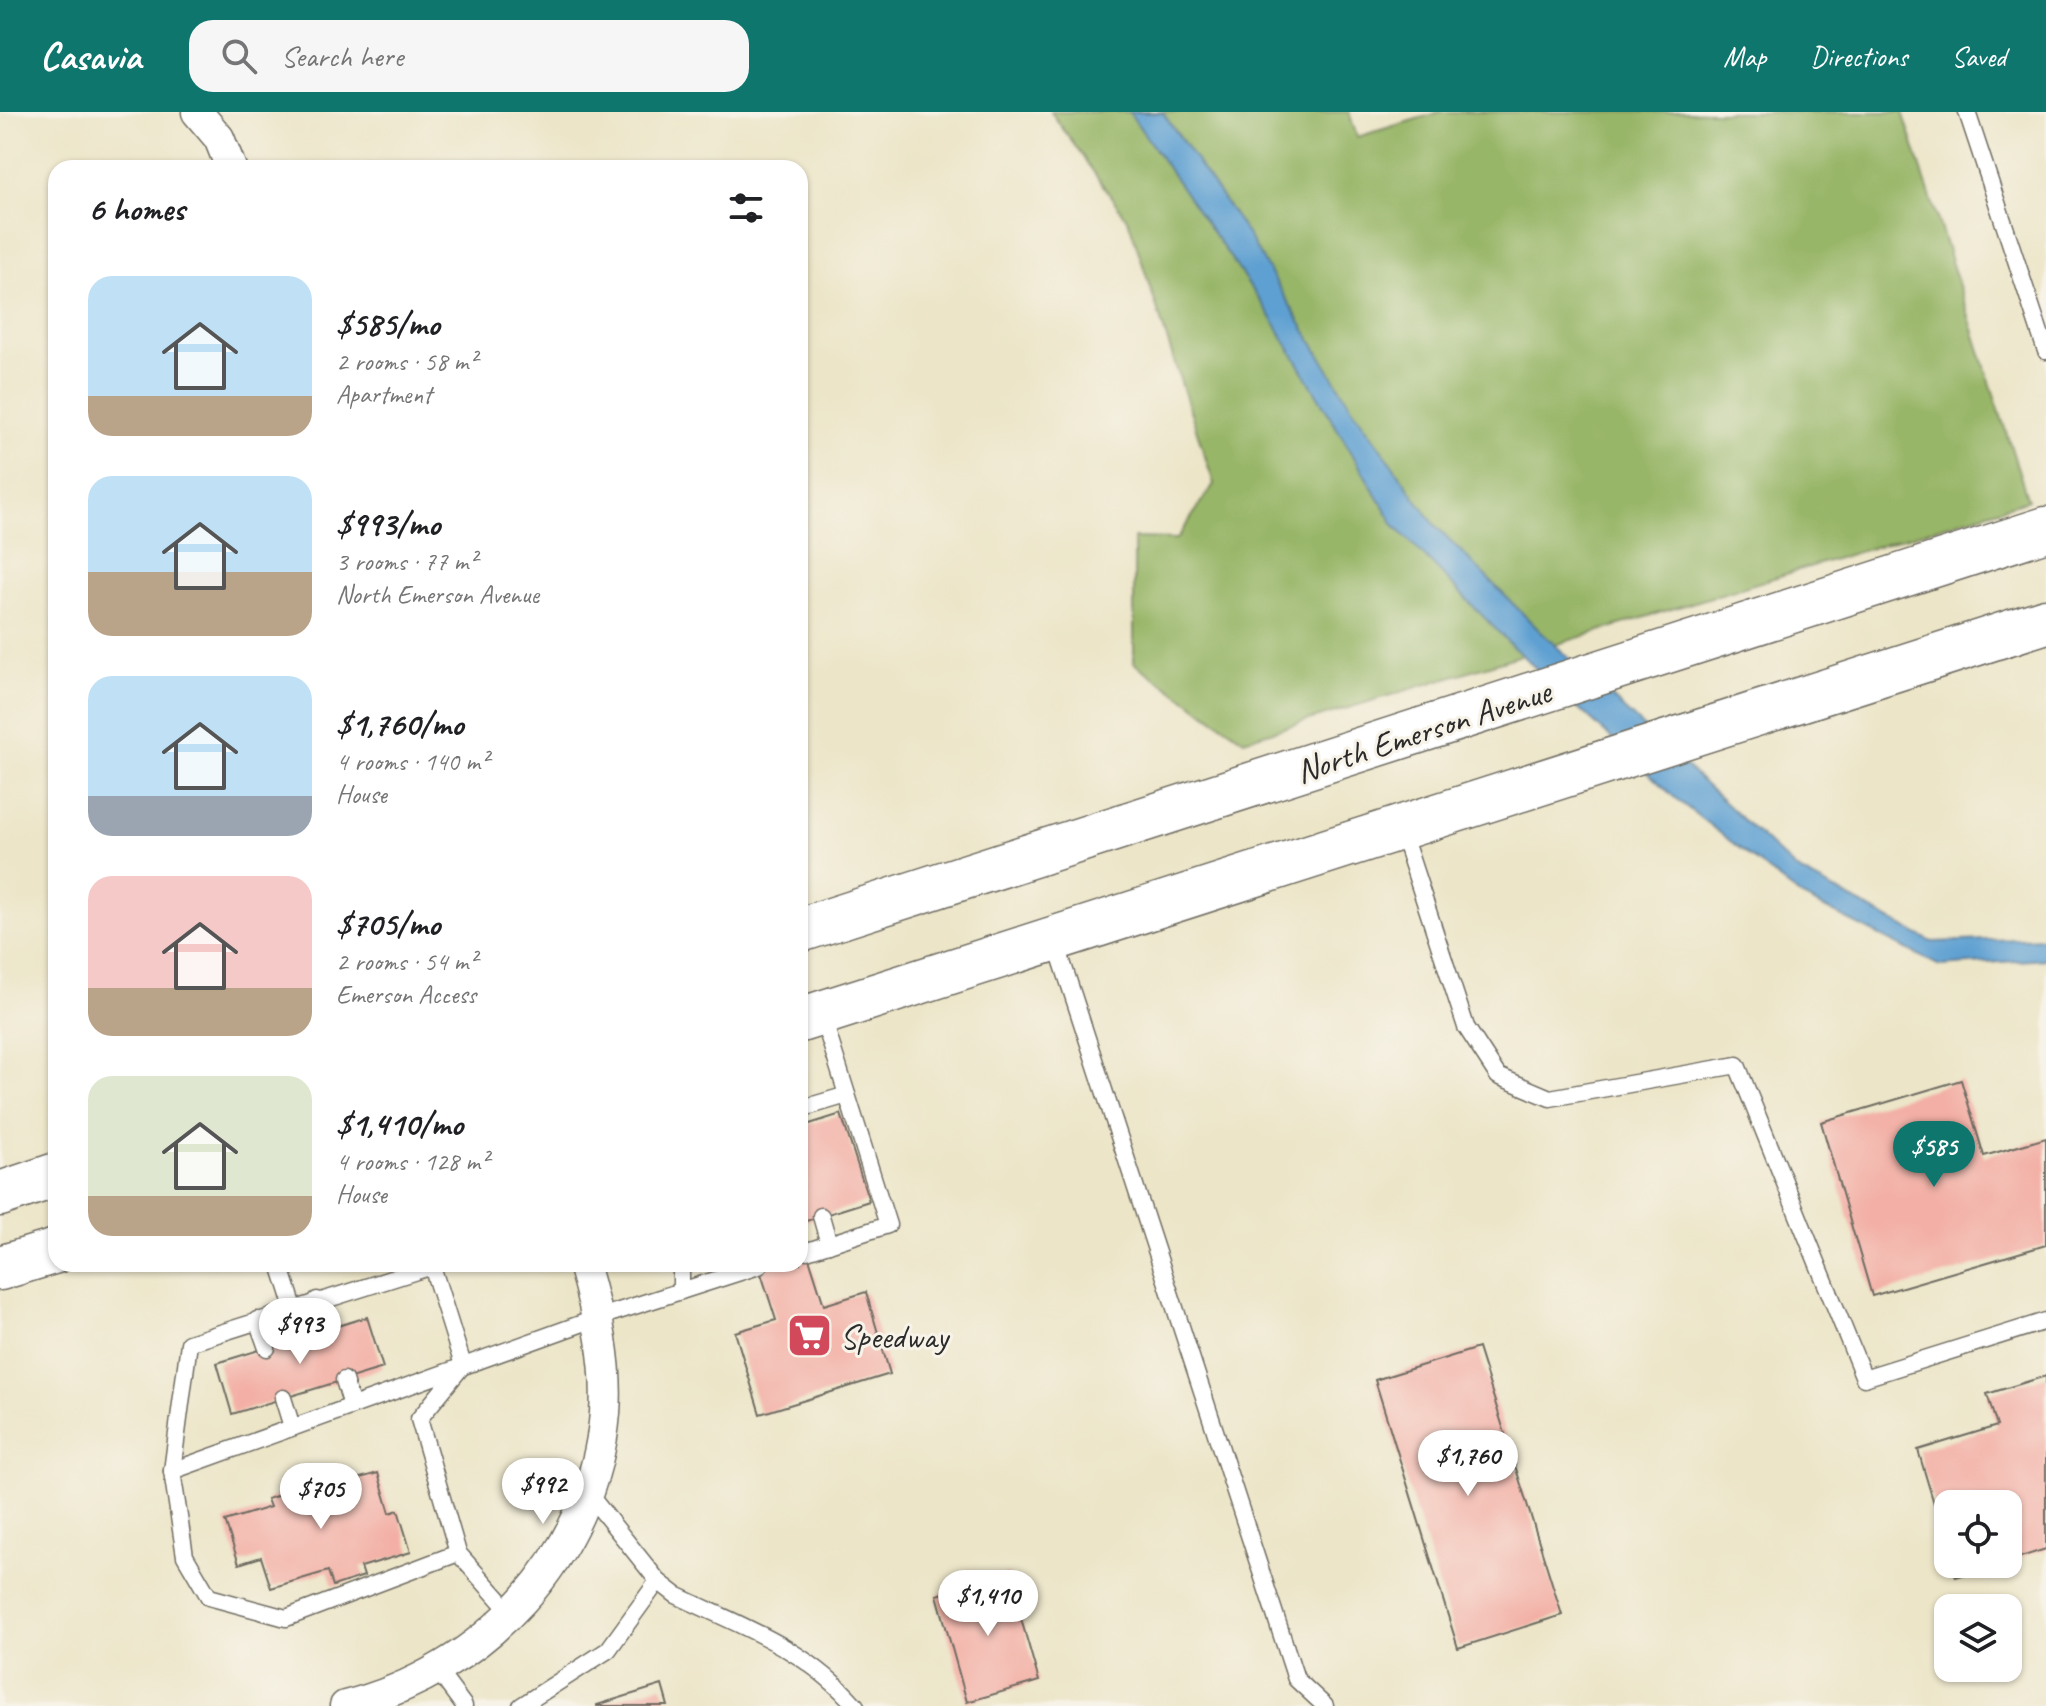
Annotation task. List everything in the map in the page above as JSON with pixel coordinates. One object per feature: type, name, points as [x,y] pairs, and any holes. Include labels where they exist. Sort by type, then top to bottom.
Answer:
[{"type":"main road","name":"North Emerson Avenue","points":[[808,927],[2046,529]]},
{"type":"main road","points":[[811,1017],[2046,621]]},
{"type":"main road","points":[[0,1194],[48,1178]]},
{"type":"main road","points":[[0,1268],[48,1253]]},
{"type":"street","points":[[197,112],[219,138],[228,160]]},
{"type":"street","points":[[345,1706],[391,1693],[438,1671],[477,1645],[512,1614],[564,1545],[587,1492],[605,1414],[606,1374],[597,1318],[585,1272]]},
{"type":"lane","points":[[1967,112],[2046,351]]},
{"type":"lane","points":[[1401,827],[1466,1027],[1498,1076],[1550,1098],[1737,1065],[1864,1378],[2046,1321]]},
{"type":"lane","points":[[1055,939],[1296,1679],[1325,1706]]},
{"type":"lane","points":[[808,1251],[888,1225],[847,1095],[811,1017]]},
{"type":"lane","points":[[808,1107],[847,1095]]},
{"type":"lane","points":[[821,1216],[829,1244]]},
{"type":"lane","points":[[283,1272],[294,1308]]},
{"type":"lane","points":[[412,1272],[189,1343],[172,1471],[185,1556],[209,1597],[286,1618],[458,1553]]},
{"type":"lane","points":[[434,1272],[463,1365]]},
{"type":"lane","points":[[681,1272],[681,1291]]},
{"type":"lane","points":[[172,1471],[597,1318],[740,1272]]},
{"type":"lane","points":[[317,1300],[327,1329]]},
{"type":"lane","points":[[257,1320],[267,1348]]},
{"type":"lane","points":[[463,1365],[419,1419],[458,1553],[512,1614]]},
{"type":"lane","points":[[344,1380],[352,1406]]},
{"type":"lane","points":[[283,1398],[292,1427]]},
{"type":"lane","points":[[587,1492],[658,1581],[676,1595],[800,1654],[856,1706]]},
{"type":"lane","points":[[521,1706],[608,1650],[658,1581]]},
{"type":"lane","points":[[438,1671],[464,1706]]},
{"type":"green space","points":[[1051,112],[1349,112],[1357,137],[1440,112],[1903,112],[2028,500],[1244,740],[1134,663],[1134,538],[1177,539],[1214,484],[1129,222]]},
{"type":"water","points":[[1129,112],[1163,113],[1247,234],[1351,406],[1435,525],[1539,630],[1797,870],[1932,942],[2046,938],[2046,959],[1940,966],[1802,897],[1675,798],[1513,647],[1395,526],[1268,312]]},
{"type":"building","points":[[1961,1080],[1984,1156],[2046,1138],[2046,1245],[1872,1296],[1821,1122]]},
{"type":"building","points":[[841,1114],[869,1201],[808,1220],[808,1124]]},
{"type":"building","points":[[808,1255],[824,1305],[866,1292],[890,1374],[760,1414],[735,1332],[776,1320],[761,1272],[808,1272]]},
{"type":"building","points":[[367,1317],[383,1368],[232,1414],[217,1363]]},
{"type":"building","points":[[1478,1348],[1562,1615],[1458,1648],[1375,1380]]},
{"type":"building","points":[[2046,1376],[2046,1549],[2022,1557],[2022,1490],[1934,1490],[1934,1504],[1918,1450],[1997,1426],[1987,1394]]},
{"type":"building","points":[[342,1470],[357,1479],[378,1473],[390,1513],[398,1510],[411,1552],[361,1567],[364,1576],[333,1586],[328,1571],[271,1588],[261,1557],[239,1564],[225,1521],[270,1507],[267,1499],[338,1477]]},
{"type":"building","points":[[1008,1574],[1039,1681],[967,1702],[937,1595]]},
{"type":"building","points":[[662,1685],[668,1706],[597,1706],[597,1705]]},
{"type":"place","name":"Speedway","points":[[809,1336]]}]
